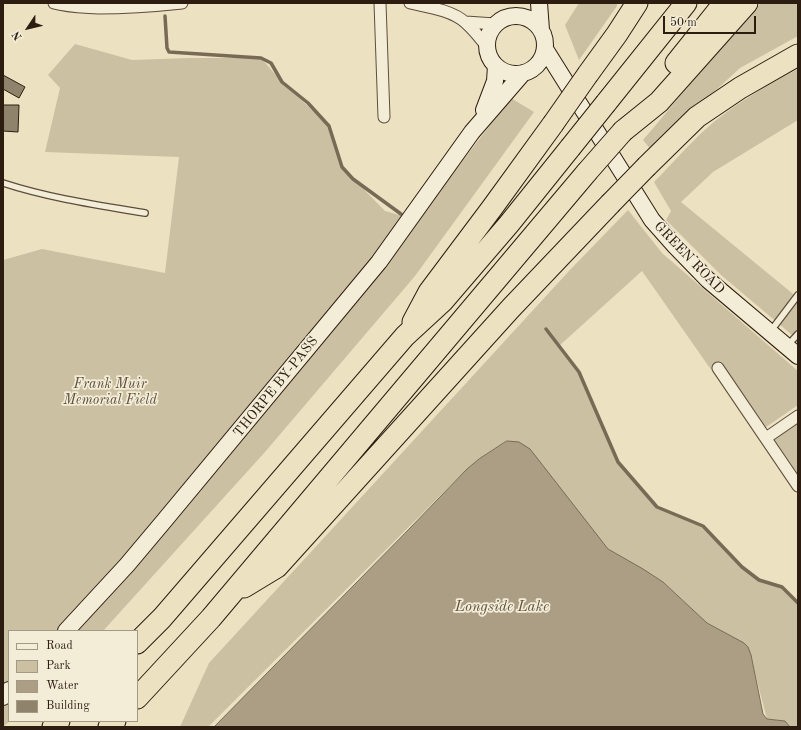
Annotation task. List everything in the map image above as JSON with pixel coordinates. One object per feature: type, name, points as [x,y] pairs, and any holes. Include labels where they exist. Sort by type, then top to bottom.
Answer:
[{"type":"highway","points":[[405,336],[429,292],[553,124],[617,34],[637,3]]},
{"type":"highway","points":[[138,642],[162,618],[405,336],[443,301],[509,224],[686,3]]},
{"type":"highway","points":[[138,697],[229,596],[623,131],[724,3]]},
{"type":"highway","points":[[623,131],[659,102],[747,3]]},
{"type":"highway","points":[[229,596],[277,567],[511,308],[647,166],[698,117],[740,88],[798,55]]},
{"type":"main road","points":[[513,16],[524,3]]},
{"type":"main road","points":[[539,3],[541,30]]},
{"type":"main road","points":[[528,71],[541,60],[545,49],[544,38],[540,27],[531,19],[520,15],[509,16],[498,21],[490,29],[486,40],[487,52],[492,62],[500,70],[511,74],[528,71],[563,80]]},
{"type":"main road","name":"GREEN ROAD","points":[[545,49],[652,220],[708,280],[792,351]]},
{"type":"main road","name":"THORPE BY-PASS","points":[[472,132],[487,104],[495,81],[496,66]]},
{"type":"main road","name":"THORPE BY-PASS","points":[[67,630],[127,565],[379,262],[472,132],[528,71]]},
{"type":"street","points":[[54,3],[82,7],[121,5],[143,7],[182,3]]},
{"type":"street","points":[[380,3],[384,117]]},
{"type":"street","points":[[410,3],[453,14],[466,22],[487,47]]},
{"type":"street","points":[[466,22],[495,24]]},
{"type":"street","points":[[718,368],[798,486]]},
{"type":"street","points":[[766,438],[798,416]]},
{"type":"lane","points":[[3,183],[59,199],[145,213]]},
{"type":"lane","points":[[770,332],[798,295]]},
{"type":"lane","points":[[792,351],[798,334]]},
{"type":"green space","points":[[579,3],[617,3],[617,6],[579,60],[565,25]]},
{"type":"green space","points":[[761,3],[798,3],[798,36],[740,68],[651,150],[643,140],[748,16]]},
{"type":"green space","name":"Frank Muir Memorial Field","points":[[75,44],[132,60],[261,58],[282,82],[329,126],[342,167],[385,211],[417,220],[511,98],[534,112],[415,276],[265,452],[104,630],[8,630],[9,722],[3,727],[3,260],[42,249],[165,273],[179,157],[45,152],[60,88],[48,75]]},
{"type":"green space","points":[[798,69],[798,120],[713,172],[681,202],[798,298],[798,340],[721,275],[666,220],[671,211],[654,182],[691,143],[715,121],[755,93]]},
{"type":"green space","points":[[628,210],[662,253],[798,371],[798,405],[756,434],[642,271],[559,346],[579,372],[618,462],[657,507],[703,526],[742,567],[759,580],[782,587],[798,603],[798,727],[788,727],[785,721],[767,719],[748,647],[707,623],[663,582],[608,549],[507,441],[479,459],[467,469],[208,727],[180,727],[209,663],[569,271]]},
{"type":"green space","points":[[798,419],[798,488],[766,438]]},
{"type":"water","name":"Longside Lake","points":[[507,441],[519,442],[530,449],[608,549],[663,582],[707,623],[744,643],[748,647],[763,714],[767,719],[785,721],[790,727],[214,727],[467,469],[479,459]]},
{"type":"building","points":[[3,75],[25,87],[19,98],[3,89]]},
{"type":"building","points":[[3,105],[19,105],[18,132],[3,131]]},
{"type":"waterway","points":[[165,16],[167,48],[169,52],[261,58],[271,63],[282,82],[308,103],[329,126],[342,167],[353,179],[401,214]]},
{"type":"waterway","points":[[546,329],[579,372],[618,462],[657,507],[703,526],[742,567],[759,580],[782,587],[798,603]]}]
